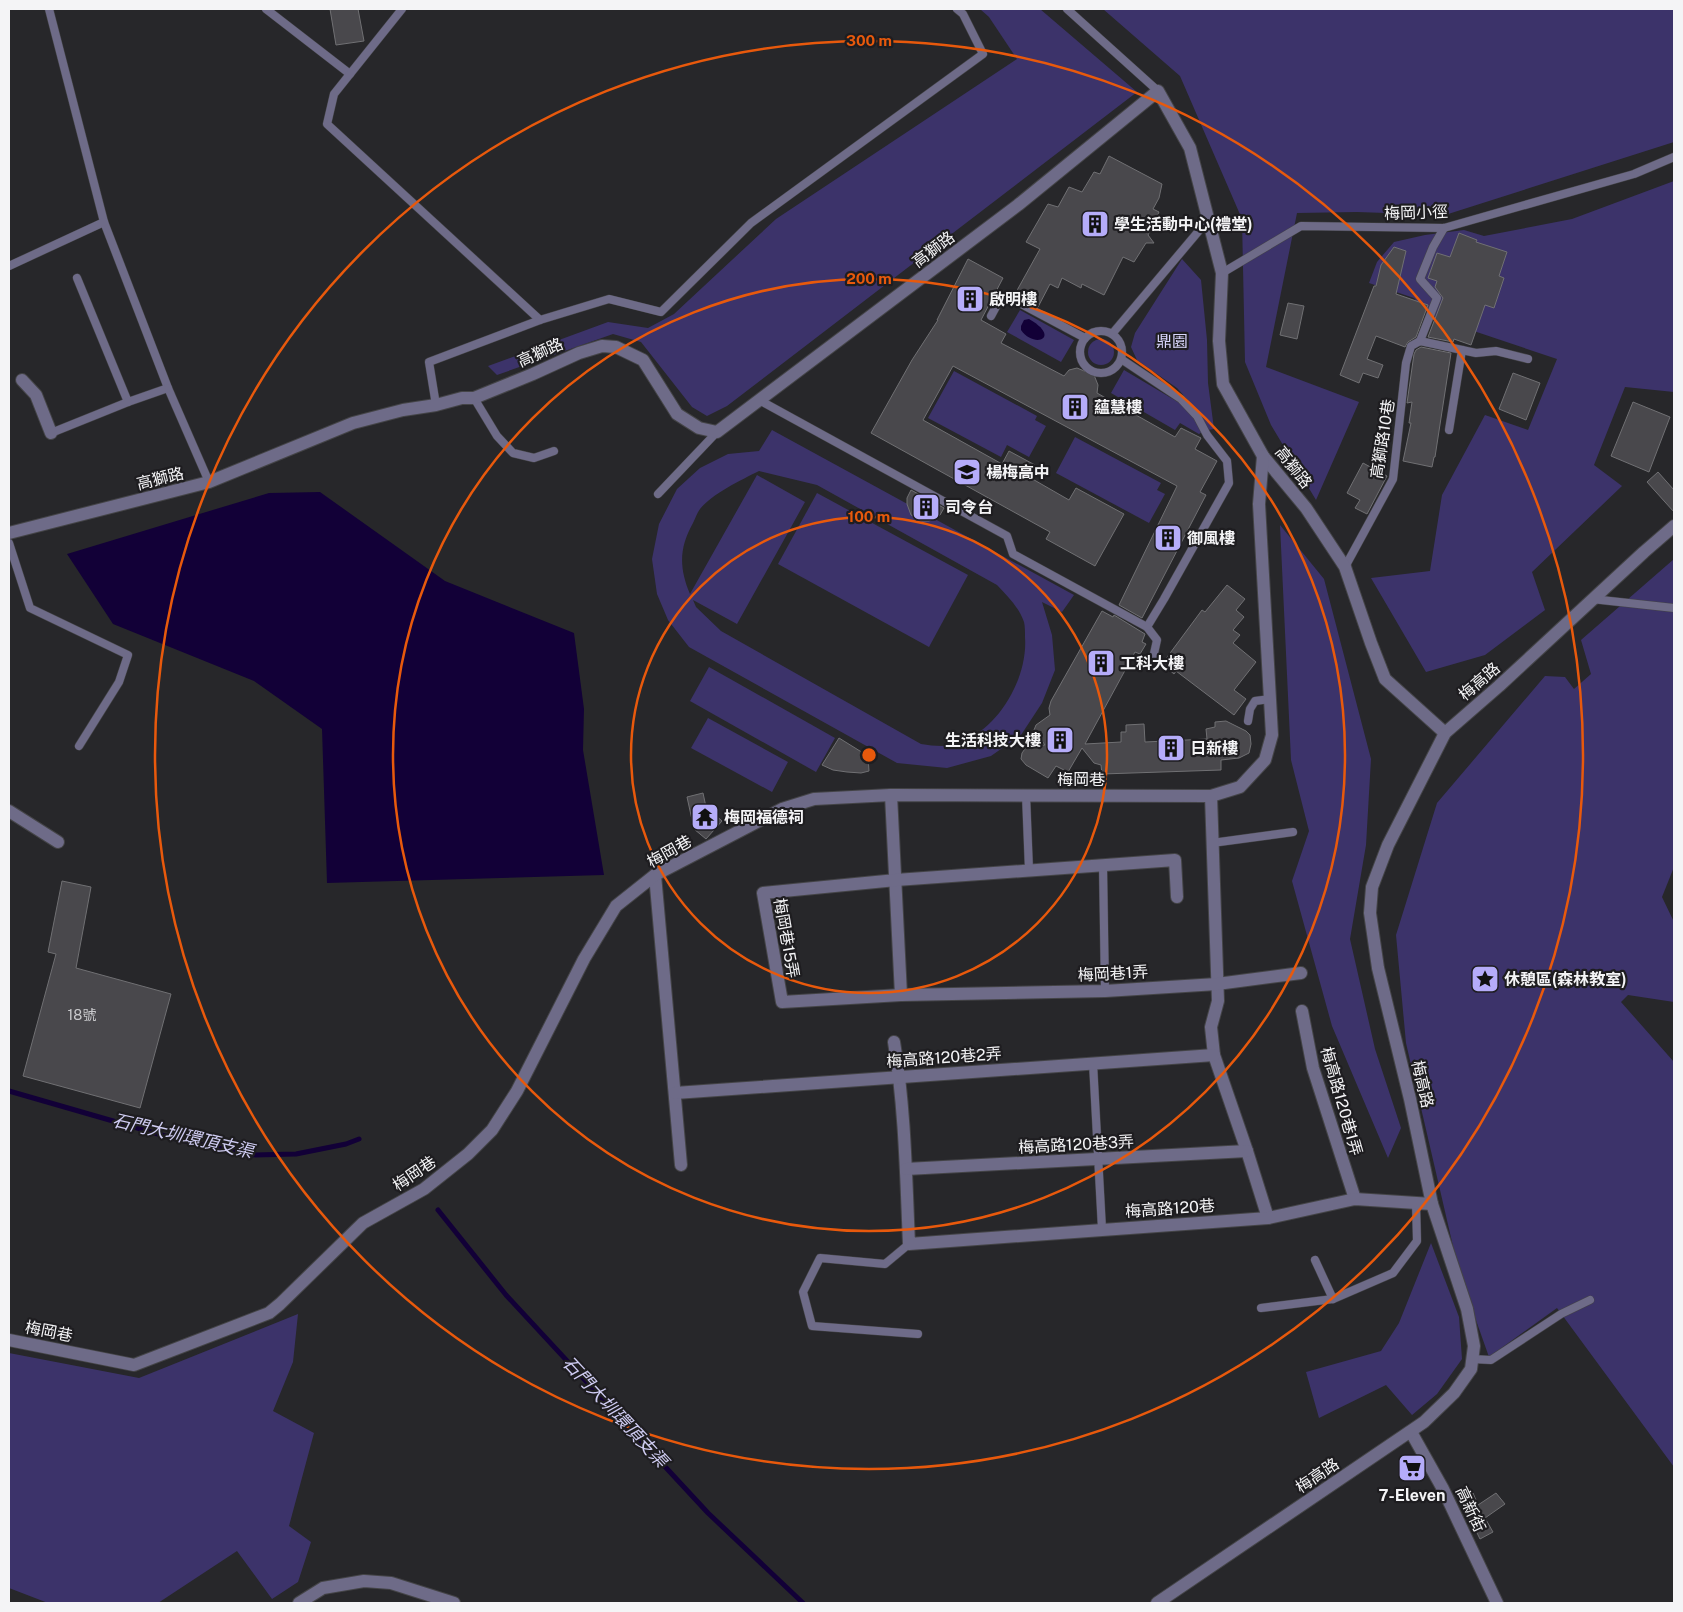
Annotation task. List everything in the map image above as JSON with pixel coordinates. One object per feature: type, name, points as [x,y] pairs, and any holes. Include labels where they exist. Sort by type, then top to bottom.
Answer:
[{"type":"street","name":"高獅路","points":[[9,533],[210,482],[353,423],[403,410],[436,405],[462,398],[474,398],[579,353],[602,346],[616,347],[643,360],[677,414],[699,428],[717,432],[1018,205],[1158,91],[1190,148],[1222,274],[1219,341],[1223,384],[1263,456],[1306,508],[1345,567],[1385,679],[1445,733]]},
{"type":"street","points":[[22,380],[36,395],[51,433]]},
{"type":"street","name":"梅岡巷","points":[[9,1340],[134,1365],[269,1313],[363,1223],[424,1189],[468,1154],[492,1130],[517,1091],[584,959],[616,906],[655,875],[782,809],[814,799],[891,795],[1211,796],[1240,787],[1266,760],[1272,735],[1259,504],[1263,456]]},
{"type":"street","name":"梅高路","points":[[1157,1603],[1411,1432],[1454,1393],[1471,1369],[1474,1346],[1467,1309],[1432,1204],[1410,1099],[1378,968],[1370,913],[1372,886],[1388,845],[1445,733],[1674,526]]},
{"type":"street","points":[[891,795],[901,995]]},
{"type":"street","points":[[1211,796],[1218,1001],[1211,1027],[1214,1055],[1268,1218]]},
{"type":"street","points":[[9,811],[58,842]]},
{"type":"street","name":"梅岡巷15弄","points":[[1012,992],[901,995],[782,1002],[763,893],[896,880],[1175,860],[1177,897]]},
{"type":"street","points":[[655,875],[681,1165]]},
{"type":"street","name":"梅岡巷1弄","points":[[1012,992],[1105,990],[1217,984],[1301,973]]},
{"type":"street","name":"梅高路120巷1弄","points":[[1302,1010],[1313,1068],[1355,1199]]},
{"type":"street","points":[[894,1042],[900,1076],[909,1244]]},
{"type":"street","name":"梅高路120巷2弄","points":[[675,1093],[1214,1055]]},
{"type":"street","name":"梅高路120巷3弄","points":[[906,1169],[1247,1151]]},
{"type":"street","name":"梅高路120巷","points":[[909,1244],[1268,1218],[1355,1199],[1432,1204]]},
{"type":"street","name":"高新街","points":[[1411,1432],[1444,1489],[1497,1603]]},
{"type":"street","points":[[299,1603],[323,1588],[364,1581],[391,1583],[454,1603]]},
{"type":"lane","points":[[50,9],[104,222],[168,388],[210,482]]},
{"type":"lane","points":[[266,9],[350,74]]},
{"type":"lane","points":[[402,9],[334,94],[328,124],[540,320]]},
{"type":"lane","points":[[436,405],[429,362],[540,320],[609,300],[661,312],[751,223],[984,54],[963,14],[957,9]]},
{"type":"lane","points":[[1067,9],[1158,91]]},
{"type":"lane","name":"梅岡小徑","points":[[1222,274],[1301,226],[1444,228],[1634,174],[1674,157]]},
{"type":"lane","points":[[1112,334],[1208,220]]},
{"type":"lane","points":[[9,266],[104,222]]},
{"type":"lane","name":"高獅路10巷","points":[[1345,567],[1393,479],[1406,363],[1411,346],[1420,340],[1437,298],[1420,278],[1433,247],[1444,228]]},
{"type":"lane","points":[[77,278],[128,402]]},
{"type":"lane","points":[[991,316],[998,303],[1008,297],[1085,338]]},
{"type":"lane","points":[[1106,331],[1120,342],[1122,347],[1121,358],[1113,369],[1107,372],[1094,371],[1088,368],[1081,357],[1080,350],[1085,338],[1095,332],[1106,331]]},
{"type":"lane","points":[[1420,340],[1476,353],[1496,351],[1528,359]]},
{"type":"lane","points":[[1449,430],[1462,350]]},
{"type":"lane","points":[[1121,358],[1181,399],[1197,416],[1207,435],[1226,461],[1229,483],[1147,627]]},
{"type":"lane","points":[[51,433],[168,388]]},
{"type":"lane","points":[[474,398],[497,436],[513,454],[534,458],[554,450]]},
{"type":"lane","points":[[759,400],[1007,536],[1013,554],[1147,627],[1157,640],[1153,658]]},
{"type":"lane","points":[[658,494],[717,432]]},
{"type":"lane","points":[[9,543],[30,608],[128,655],[119,682],[79,746]]},
{"type":"lane","points":[[1592,599],[1674,608]]},
{"type":"lane","points":[[1248,721],[1250,709],[1255,701],[1270,699]]},
{"type":"lane","points":[[1026,795],[1029,870]]},
{"type":"lane","points":[[1212,843],[1293,832]]},
{"type":"lane","points":[[1103,865],[1105,990]]},
{"type":"lane","points":[[1093,1063],[1102,1229]]},
{"type":"lane","points":[[1261,1308],[1333,1299],[1393,1273],[1417,1241],[1416,1203]]},
{"type":"lane","points":[[909,1244],[885,1264],[820,1258],[803,1292],[812,1326],[918,1334]]},
{"type":"lane","points":[[1315,1260],[1333,1299]]},
{"type":"lane","points":[[1472,1359],[1491,1360],[1561,1314],[1590,1300]]},
{"type":"green space","points":[[980,9],[1040,9],[1137,92],[727,406],[707,416],[692,407],[641,342],[613,334],[497,375],[488,366],[608,322],[648,328],[674,314],[776,219],[1017,59],[989,17]]},
{"type":"green space","points":[[1103,9],[1674,9],[1674,142],[1445,215],[1357,212],[1297,213],[1266,367],[1359,402],[1316,500],[1271,425],[1245,362],[1242,219],[1180,76]]},
{"type":"green space","points":[[1674,181],[1674,392],[1625,387],[1594,465],[1622,486],[1532,572],[1545,610],[1485,655],[1426,672],[1371,578],[1430,571],[1442,495],[1485,415],[1528,430],[1557,359],[1432,317],[1414,298],[1369,283],[1377,262],[1394,242],[1425,235],[1464,230],[1484,236],[1572,219]]},
{"type":"green space","name":"鼎園","points":[[1182,259],[1201,280],[1207,340],[1208,383],[1214,429],[1208,430],[1197,410],[1177,388],[1137,360],[1131,347],[1135,333]]},
{"type":"green space","points":[[1020,310],[1074,340],[1061,362],[1007,332]]},
{"type":"green space","points":[[1101,339],[1110,343],[1114,352],[1110,361],[1101,365],[1092,361],[1088,352],[1092,343]]},
{"type":"green space","points":[[1124,370],[1183,405],[1202,432],[1199,434],[1180,423],[1175,430],[1111,393]]},
{"type":"green space","points":[[954,371],[1037,416],[1035,420],[1046,426],[1029,457],[1007,445],[1001,457],[928,418]]},
{"type":"green space","points":[[772,430],[1074,595],[1062,612],[1042,602],[1052,635],[1055,670],[1042,703],[1021,735],[991,756],[947,768],[897,763],[689,647],[668,620],[657,594],[652,559],[659,524],[677,489],[700,468],[728,454],[759,451]],"holes":[[[759,471],[817,485],[997,585],[1019,611],[1025,625],[1025,652],[1022,668],[1009,699],[999,713],[976,735],[962,742],[947,746],[921,744],[721,631],[696,607],[693,600],[737,624],[805,502],[757,475],[690,594],[682,567],[683,550],[688,532],[705,503],[727,488]]]},
{"type":"green space","points":[[1075,437],[1161,483],[1157,490],[1165,494],[1149,523],[1056,473]]},
{"type":"green space","points":[[817,493],[968,575],[929,647],[778,564]]},
{"type":"green space","points":[[1280,525],[1324,579],[1371,759],[1366,845],[1350,939],[1375,1049],[1401,1128],[1388,1158],[1332,1026],[1292,881],[1309,831],[1291,760]]},
{"type":"green space","points":[[1674,559],[1674,867],[1662,897],[1674,922],[1674,1002],[1628,995],[1621,1002],[1674,1062],[1674,1467],[1557,1308],[1489,1357],[1459,1272],[1406,1043],[1396,935],[1437,803],[1545,676],[1565,677],[1574,689],[1591,674],[1581,640]]},
{"type":"green space","points":[[709,667],[835,738],[816,772],[690,701]]},
{"type":"green space","points":[[708,718],[788,762],[772,792],[691,748]]},
{"type":"green space","points":[[1431,1243],[1459,1317],[1462,1359],[1437,1394],[1412,1415],[1386,1385],[1319,1418],[1306,1372],[1381,1351],[1399,1323]]},
{"type":"green space","points":[[298,1314],[293,1362],[273,1411],[314,1433],[289,1526],[311,1542],[298,1582],[272,1599],[237,1551],[158,1603],[48,1603],[9,1588],[9,1353],[139,1378]]},
{"type":"shaded area","points":[[1029,319],[1044,331],[1042,339],[1032,339],[1021,330],[1024,320]]},
{"type":"shaded area","points":[[320,492],[445,581],[574,633],[584,709],[583,750],[604,875],[327,883],[322,729],[254,681],[113,624],[67,554],[269,493]]},
{"type":"building","points":[[330,9],[358,9],[364,41],[336,45]]},
{"type":"building","name":"學生活動中心(禮堂)","points":[[1109,156],[1162,184],[1159,198],[1153,209],[1159,212],[1148,235],[1154,243],[1146,243],[1134,262],[1123,257],[1104,295],[1082,284],[1081,288],[1062,278],[1058,288],[1050,284],[1038,307],[1015,294],[1040,249],[1026,242],[1048,204],[1058,207],[1069,187],[1082,192],[1094,172],[1100,174]]},
{"type":"building","points":[[1459,233],[1477,240],[1476,242],[1507,252],[1499,276],[1504,278],[1494,308],[1485,305],[1471,345],[1454,339],[1453,342],[1428,337],[1443,298],[1435,287],[1437,281],[1428,278],[1437,253],[1450,257]]},
{"type":"building","points":[[1394,247],[1406,251],[1396,294],[1428,305],[1416,337],[1408,342],[1405,347],[1376,336],[1367,359],[1383,365],[1378,378],[1363,373],[1359,383],[1340,375],[1374,286],[1376,286],[1381,265]]},
{"type":"building","points":[[968,259],[1003,278],[981,320],[1006,334],[1001,343],[1064,376],[1069,370],[1077,368],[1094,375],[1098,385],[1097,393],[1175,437],[1181,428],[1201,438],[1195,449],[1217,461],[1200,492],[1206,495],[1142,618],[1119,605],[1177,486],[953,366],[923,420],[1002,464],[1009,451],[1035,465],[1029,477],[1069,500],[1076,488],[1124,514],[1095,566],[1046,539],[1050,532],[871,433],[912,360],[938,320]]},
{"type":"building","points":[[1288,303],[1304,306],[1297,339],[1280,335]]},
{"type":"building","points":[[1421,347],[1451,353],[1432,467],[1403,461],[1411,423],[1409,423],[1412,402],[1407,403],[1414,354]]},
{"type":"building","points":[[1513,373],[1540,383],[1526,420],[1499,409]]},
{"type":"building","points":[[1633,402],[1670,417],[1649,472],[1611,456]]},
{"type":"building","points":[[1363,463],[1387,476],[1367,514],[1355,508],[1360,500],[1347,493]]},
{"type":"building","points":[[1658,472],[1674,490],[1674,512],[1647,482]]},
{"type":"building","name":"司令台","points":[[911,490],[944,508],[940,515],[929,521],[922,521],[911,515],[907,498]]},
{"type":"building","points":[[1227,585],[1245,599],[1236,610],[1244,617],[1233,630],[1240,635],[1233,643],[1256,662],[1234,690],[1246,699],[1234,715],[1176,671],[1174,674],[1162,664],[1202,610],[1205,612]]},
{"type":"building","points":[[1102,611],[1113,617],[1114,615],[1145,634],[1142,642],[1146,644],[1140,654],[1135,652],[1085,744],[1121,742],[1121,732],[1126,732],[1126,725],[1144,724],[1145,742],[1207,739],[1206,729],[1215,727],[1215,722],[1226,721],[1250,735],[1249,753],[1239,758],[1221,760],[1221,770],[1102,774],[1101,765],[1094,763],[1082,748],[1068,772],[1056,766],[1048,778],[1026,765],[1021,759],[1022,753],[1027,746],[1045,745],[1034,730],[1036,725],[1050,715],[1051,701]]},
{"type":"building","points":[[839,738],[868,756],[869,771],[861,773],[847,772],[833,770],[822,765]]},
{"type":"building","name":"梅岡福德祠","points":[[703,793],[706,807],[722,821],[706,839],[694,829],[687,797]]},
{"type":"building","points":[[62,881],[91,887],[76,968],[171,994],[140,1108],[23,1076],[56,954],[48,952]]},
{"type":"building","points":[[1473,1493],[1478,1505],[1496,1493],[1505,1504],[1485,1518],[1493,1532],[1480,1539],[1462,1502]]},
{"type":"waterway","name":"石門大圳環頂支渠","points":[[9,1091],[172,1138],[250,1155],[296,1154],[346,1144],[359,1139]]},
{"type":"waterway","name":"石門大圳環頂支渠","points":[[438,1210],[506,1295],[708,1513],[803,1603]]},
{"type":"place","name":"學生活動中心(禮堂)","points":[[1095,224]]},
{"type":"place","name":"啟明樓","points":[[970,299]]},
{"type":"place","name":"蘊慧樓","points":[[1075,407]]},
{"type":"place","name":"楊梅高中","points":[[967,472]]},
{"type":"place","name":"司令台","points":[[926,507]]},
{"type":"place","name":"御風樓","points":[[1168,538]]},
{"type":"place","name":"工科大樓","points":[[1101,663]]},
{"type":"place","name":"生活科技大樓","points":[[1060,740]]},
{"type":"place","name":"日新樓","points":[[1171,748]]},
{"type":"place","name":"梅岡福德祠","points":[[705,817]]},
{"type":"place","name":"休憩區(森林教室)","points":[[1485,979]]},
{"type":"place","name":"7-Eleven","points":[[1412,1468]]}]
